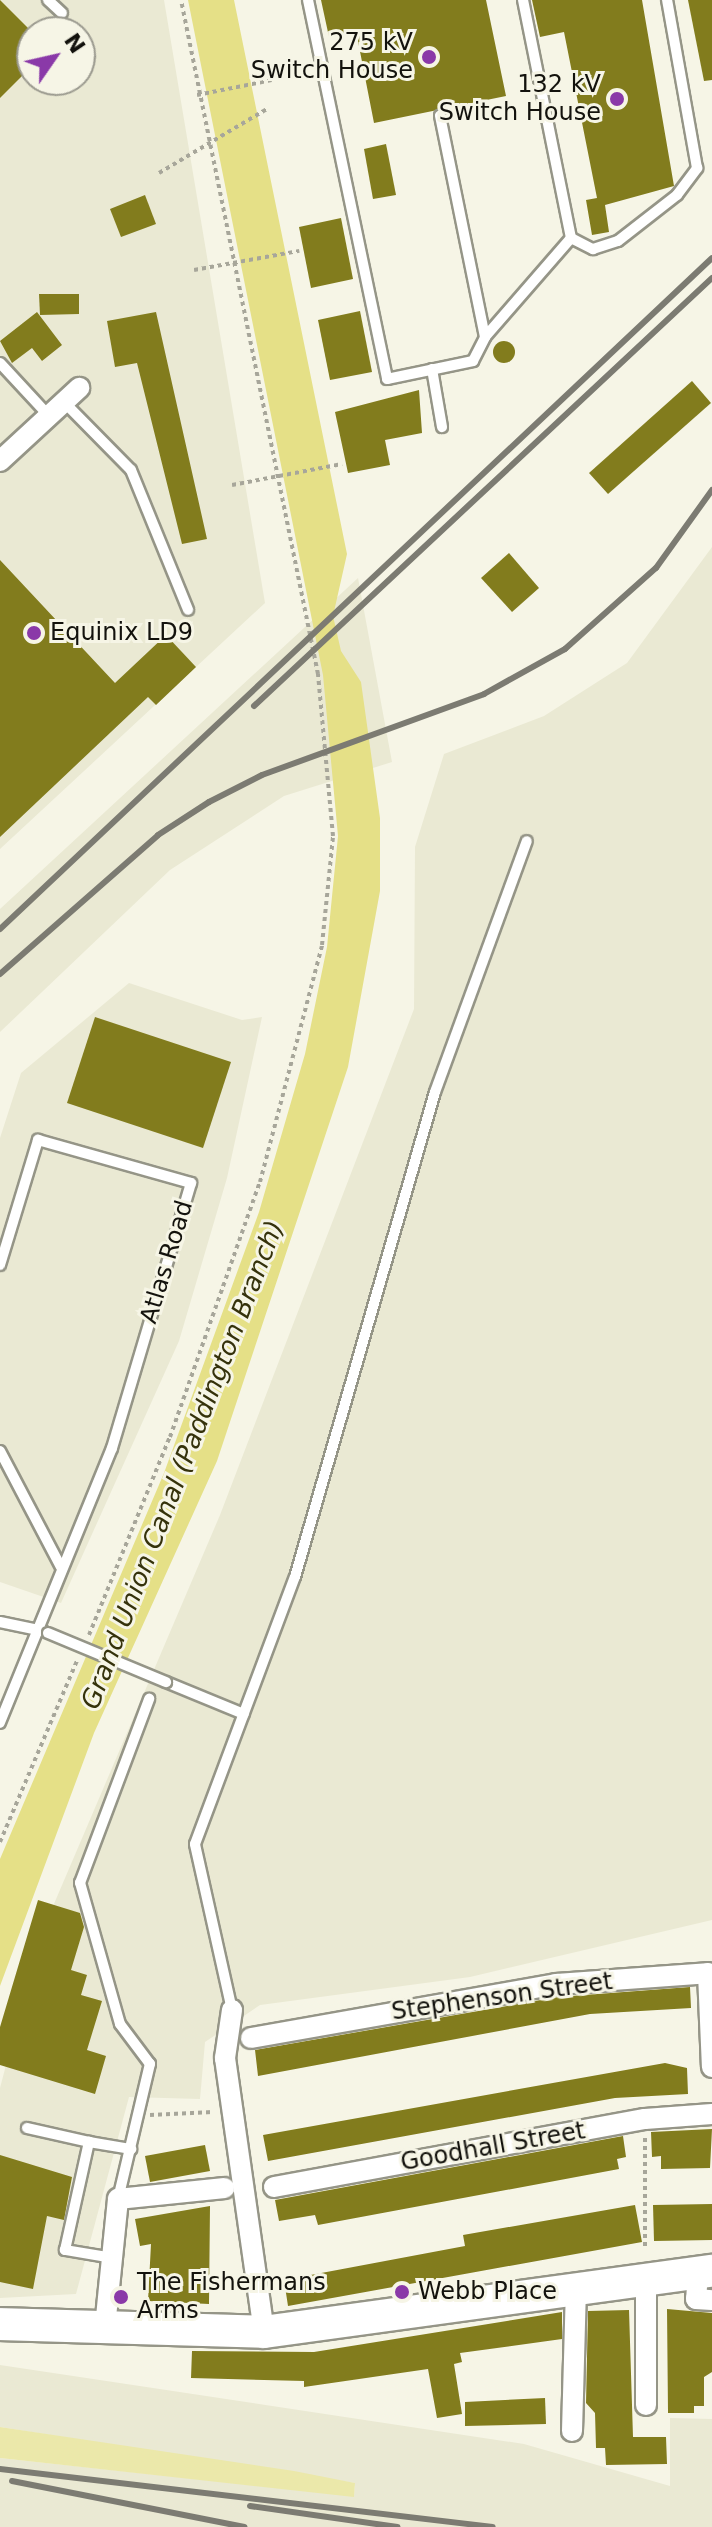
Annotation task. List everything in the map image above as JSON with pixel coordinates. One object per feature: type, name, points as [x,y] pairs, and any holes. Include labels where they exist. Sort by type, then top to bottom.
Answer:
[{"type":"main road","points":[[0,2324],[264,2332],[576,2284],[646,2262],[705,2272]]},
{"type":"street","points":[[0,461],[79,388]]},
{"type":"street","name":"Stephenson Street","points":[[251,2038],[556,1984],[708,1973],[712,2067]]},
{"type":"street","points":[[232,2010],[225,2058],[264,2332]]},
{"type":"street","name":"Goodhall Street","points":[[274,2187],[645,2119],[712,2114]]},
{"type":"street","points":[[105,2327],[118,2199],[224,2188]]},
{"type":"street","points":[[646,2262],[646,2405]]},
{"type":"street","points":[[705,2272],[696,2299],[712,2300]]},
{"type":"street","points":[[572,2431],[576,2284]]},
{"type":"lane","points":[[48,0],[62,13]]},
{"type":"lane","points":[[308,0],[387,379],[473,361],[485,337],[571,238]]},
{"type":"lane","points":[[523,0],[571,238]]},
{"type":"lane","points":[[571,238],[593,249],[618,241],[677,195],[697,168],[667,0]]},
{"type":"lane","points":[[440,116],[485,337]]},
{"type":"lane","points":[[0,363],[131,470],[188,610]]},
{"type":"lane","points":[[432,369],[442,427]]},
{"type":"lane","points":[[232,2010],[195,1844],[295,1577],[435,1092],[527,841]]},
{"type":"lane","name":"Atlas Road","points":[[0,1265],[38,1140],[191,1183],[112,1448],[61,1567],[44,1631],[0,1723]]},
{"type":"lane","points":[[0,1451],[61,1567]]},
{"type":"lane","points":[[0,1622],[44,1631],[244,1714]]},
{"type":"lane","points":[[118,2199],[150,2064],[120,2024],[80,1883],[149,1699]]},
{"type":"lane","points":[[27,2128],[131,2149]]},
{"type":"lane","points":[[89,2142],[65,2250],[113,2258]]},
{"type":"path","points":[[0,1842],[121,1561],[217,1311],[299,1054],[324,929],[333,836],[318,674],[181,0]]},
{"type":"path","points":[[197,95],[272,80]]},
{"type":"path","points":[[159,173],[267,109]]},
{"type":"path","points":[[194,270],[299,251]]},
{"type":"path","points":[[232,485],[342,464]]},
{"type":"path","points":[[140,2115],[234,2112]]},
{"type":"path","points":[[645,2119],[646,2262]]},
{"type":"shaded area","points":[[0,0],[164,0],[265,603],[0,849]]},
{"type":"shaded area","points":[[712,547],[712,1920],[470,1977],[260,2005],[205,2042],[200,2099],[129,2097],[76,2294],[0,2298],[0,2088],[39,1939],[220,1515],[414,1009],[415,847],[444,754],[544,716],[627,663]]},
{"type":"shaded area","points":[[358,578],[392,762],[284,796],[170,870],[0,1032],[0,909]]},
{"type":"shaded area","points":[[129,983],[242,1020],[262,1017],[227,1178],[179,1341],[61,1603],[0,1582],[0,1138],[21,1073]]},
{"type":"shaded area","points":[[0,2365],[524,2444],[670,2486],[670,2418],[712,2419],[712,2527],[0,2527],[0,2458],[354,2496],[355,2483],[0,2427]]},
{"type":"shaded area","points":[[0,2427],[355,2483],[354,2497],[0,2458]]},
{"type":"water","name":"Grand Union Canal (Paddington Branch)","points":[[188,0],[234,0],[347,554],[333,616],[341,651],[361,682],[380,818],[380,891],[348,1067],[217,1461],[94,1733],[0,1986],[0,1859],[164,1473],[259,1212],[305,1054],[327,947],[338,836],[323,675]]},
{"type":"building","points":[[0,0],[16,16],[16,82],[0,98]]},
{"type":"building","name":"275 kV Switch House","points":[[321,0],[486,0],[506,96],[374,123],[356,31],[329,37]]},
{"type":"building","name":"132 kV Switch House","points":[[532,0],[642,0],[674,186],[605,205],[609,232],[592,235],[586,200],[597,198],[564,32],[540,37]]},
{"type":"building","points":[[688,0],[712,0],[712,80],[704,81]]},
{"type":"building","points":[[386,144],[396,195],[373,199],[364,149]]},
{"type":"building","points":[[145,195],[156,224],[121,237],[110,209]]},
{"type":"building","points":[[341,218],[353,279],[311,288],[299,227]]},
{"type":"building","points":[[39,294],[79,294],[79,314],[40,315]]},
{"type":"building","points":[[360,311],[372,372],[330,380],[318,320]]},
{"type":"building","points":[[37,312],[62,345],[42,361],[32,348],[12,363],[0,341]]},
{"type":"building","points":[[156,312],[207,539],[182,544],[137,363],[115,367],[107,321]]},
{"type":"building","points":[[504,341],[512,344],[515,352],[512,360],[504,363],[496,360],[493,352],[496,344]]},
{"type":"building","points":[[692,381],[711,403],[608,494],[589,473]]},
{"type":"building","points":[[419,390],[422,433],[385,440],[390,465],[348,473],[335,412]]},
{"type":"building","points":[[509,553],[539,588],[512,612],[481,578]]},
{"type":"building","name":"Equinix LD9","points":[[0,560],[115,683],[166,635],[196,667],[156,705],[148,697],[0,837]]},
{"type":"building","points":[[95,1017],[231,1062],[203,1148],[67,1103]]},
{"type":"building","points":[[38,1900],[80,1913],[84,1927],[71,1970],[87,1975],[81,1995],[102,2001],[87,2050],[106,2056],[95,2094],[0,2065],[0,2027]]},
{"type":"building","points":[[690,1987],[691,2008],[590,2014],[258,2076],[255,2050],[558,1997]]},
{"type":"building","points":[[665,2063],[687,2068],[688,2094],[615,2098],[268,2161],[263,2135]]},
{"type":"building","points":[[712,2129],[710,2168],[661,2169],[661,2156],[652,2157],[651,2132]]},
{"type":"building","points":[[623,2136],[626,2157],[617,2159],[619,2169],[318,2225],[315,2215],[279,2221],[275,2200]]},
{"type":"building","points":[[205,2145],[210,2171],[150,2182],[145,2156]]},
{"type":"building","points":[[0,2155],[72,2177],[64,2220],[47,2216],[33,2289],[0,2282]]},
{"type":"building","points":[[712,2204],[712,2240],[654,2241],[653,2205]]},
{"type":"building","points":[[635,2205],[642,2242],[288,2306],[284,2280],[465,2246],[463,2235]]},
{"type":"building","points":[[210,2206],[209,2304],[148,2301],[151,2244],[140,2246],[135,2219]]},
{"type":"building","points":[[667,2309],[712,2313],[712,2372],[704,2377],[704,2406],[694,2406],[694,2413],[668,2413]]},
{"type":"building","points":[[629,2310],[633,2437],[666,2437],[667,2464],[606,2465],[605,2448],[596,2448],[595,2413],[586,2403],[588,2311]]},
{"type":"building","points":[[562,2312],[562,2339],[460,2353],[462,2362],[454,2364],[462,2414],[437,2418],[428,2369],[304,2387],[304,2381],[191,2378],[192,2351],[314,2352]]},
{"type":"building","points":[[545,2398],[546,2424],[465,2426],[465,2402]]},
{"type":"railway","points":[[0,929],[712,258]]},
{"type":"railway","points":[[254,706],[712,278]]},
{"type":"railway","points":[[0,974],[158,835],[209,802],[262,775],[484,694],[565,649],[656,568],[712,490]]},
{"type":"railway","points":[[0,2469],[493,2527]]},
{"type":"railway","points":[[12,2481],[245,2527]]},
{"type":"railway","points":[[250,2506],[398,2527]]},
{"type":"place","name":"275 kV Switch House","points":[[429,57]]},
{"type":"place","name":"132 kV Switch House","points":[[617,99]]},
{"type":"place","name":"Equinix LD9","points":[[34,633]]},
{"type":"place","name":"Webb Place","points":[[402,2292]]},
{"type":"place","name":"The Fishermans Arms","points":[[121,2297]]}]
